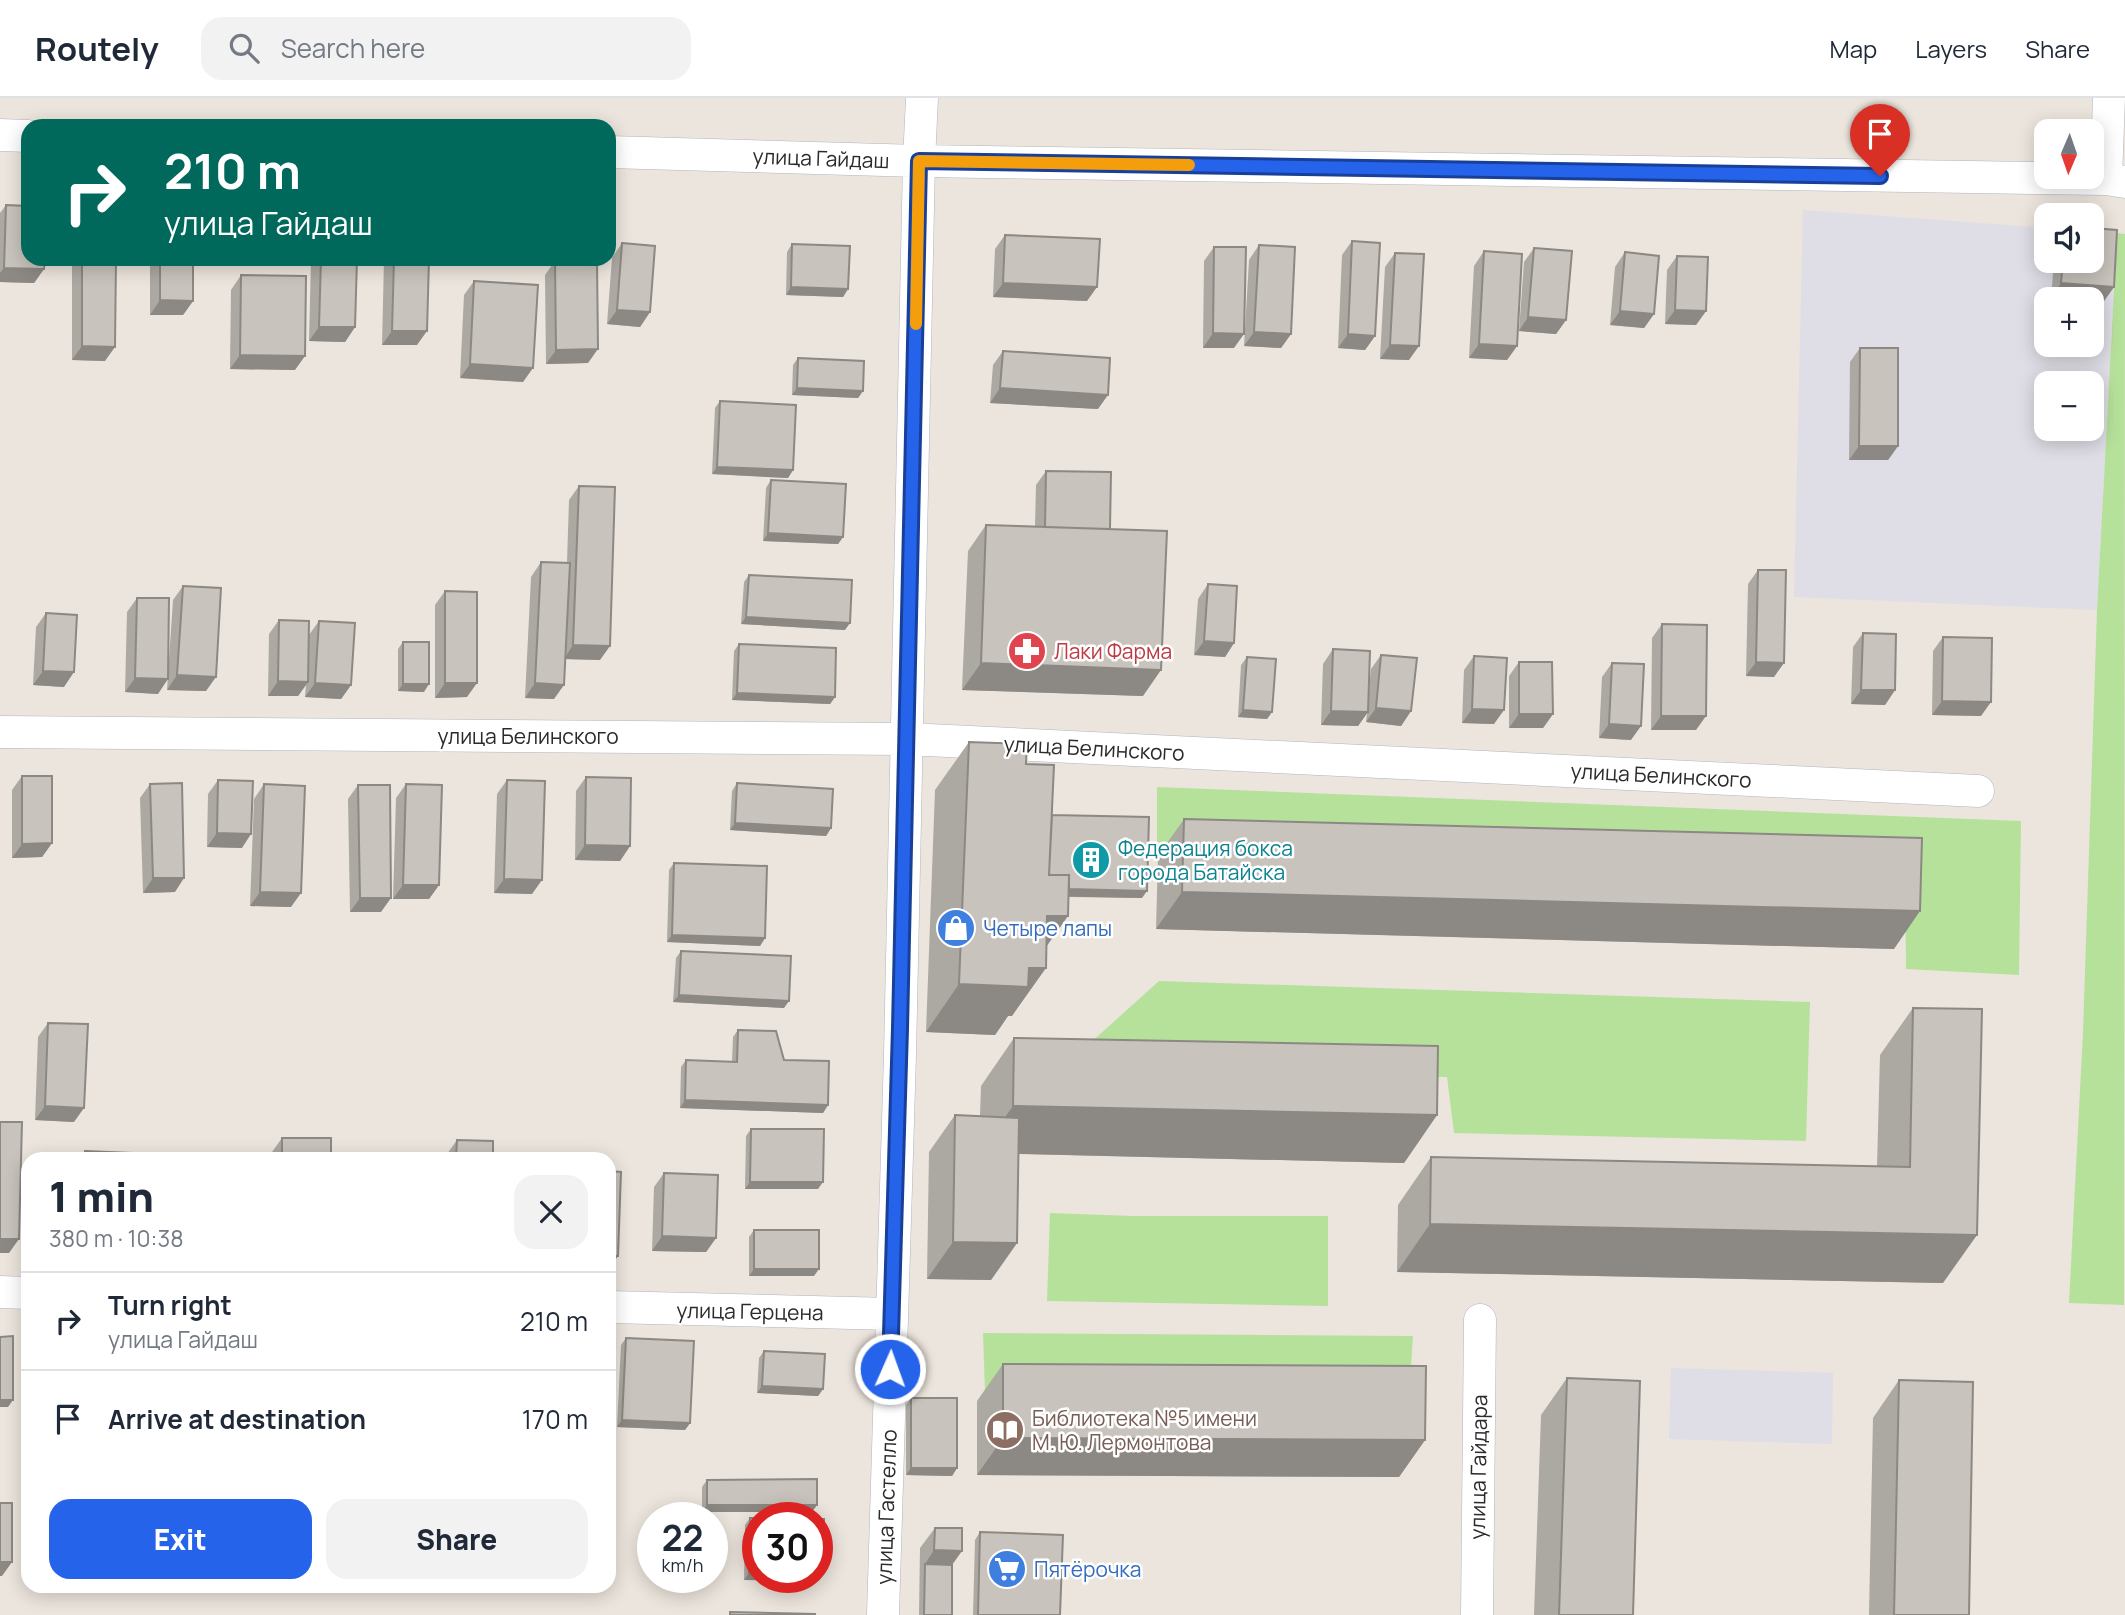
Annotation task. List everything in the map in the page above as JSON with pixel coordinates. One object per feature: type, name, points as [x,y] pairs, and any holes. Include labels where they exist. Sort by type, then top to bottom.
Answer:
[{"type":"street","name":"улица Гастелло","points":[[883,1615],[922,98]]},
{"type":"street","points":[[2109,98],[2116,180]]},
{"type":"street","points":[[0,135],[21,135]]},
{"type":"street","name":"улица Гайдаш","points":[[616,152],[919,161],[2116,180]]},
{"type":"street","name":"улица Белинского","points":[[0,732],[907,739],[1978,791]]},
{"type":"street","points":[[0,1292],[21,1293]]},
{"type":"street","name":"улица Герцена","points":[[616,1307],[892,1314]]},
{"type":"street","name":"улица Гайдара","points":[[1477,1615],[1480,1320]]},
{"type":"shaded area","points":[[1803,210],[2034,227],[2034,273],[2104,273],[2104,247],[2117,233],[2097,610],[1794,597]]},
{"type":"shaded area","points":[[1671,1368],[1833,1373],[1832,1444],[1669,1439]]},
{"type":"green space","points":[[2117,233],[2125,234],[2124,1305],[2069,1303],[2083,1032],[2097,610]]},
{"type":"green space","points":[[1157,787],[2021,821],[2019,975],[1906,969],[1905,863],[1157,845]]},
{"type":"green space","points":[[1159,981],[1810,1002],[1806,1141],[1454,1133],[1447,1077],[1059,1071]]},
{"type":"green space","points":[[1050,1213],[1133,1216],[1328,1216],[1328,1306],[1047,1301]]},
{"type":"green space","points":[[983,1333],[1413,1336],[1409,1395],[985,1392]]},
{"type":"building","points":[[6,205],[21,206],[21,266],[44,266],[44,269],[4,268]]},
{"type":"building","points":[[2104,229],[2117,230],[2114,287],[2061,283],[2062,273],[2104,273]]},
{"type":"building","points":[[1005,235],[1100,239],[1097,287],[1003,283]]},
{"type":"building","points":[[1352,241],[1380,243],[1375,336],[1348,334]]},
{"type":"building","points":[[622,243],[655,246],[650,312],[617,310]]},
{"type":"building","points":[[792,244],[850,246],[848,289],[791,287]]},
{"type":"building","points":[[1259,245],[1295,247],[1291,334],[1254,332]]},
{"type":"building","points":[[1214,247],[1246,247],[1244,334],[1213,333]]},
{"type":"building","points":[[1534,248],[1572,251],[1566,320],[1528,317]]},
{"type":"building","points":[[1484,251],[1522,254],[1517,346],[1479,344]]},
{"type":"building","points":[[1625,252],[1659,256],[1654,314],[1620,311]]},
{"type":"building","points":[[1395,253],[1424,254],[1419,346],[1390,345]]},
{"type":"building","points":[[1677,256],[1708,257],[1706,311],[1675,310]]},
{"type":"building","points":[[82,266],[116,266],[115,347],[82,346]]},
{"type":"building","points":[[160,266],[193,266],[193,301],[160,300]]},
{"type":"building","points":[[321,266],[357,266],[355,327],[319,327]]},
{"type":"building","points":[[394,266],[429,266],[427,331],[392,331]]},
{"type":"building","points":[[555,266],[597,266],[598,349],[556,350]]},
{"type":"building","points":[[241,275],[306,276],[305,356],[240,355]]},
{"type":"building","points":[[474,281],[538,285],[533,368],[470,364]]},
{"type":"building","points":[[1860,348],[1898,348],[1898,446],[1859,446]]},
{"type":"building","points":[[1003,351],[1110,358],[1108,395],[1000,388]]},
{"type":"building","points":[[798,358],[864,361],[863,391],[797,388]]},
{"type":"building","points":[[720,401],[796,405],[793,470],[717,467]]},
{"type":"building","points":[[1046,471],[1111,472],[1110,529],[1045,527]]},
{"type":"building","points":[[771,480],[846,484],[843,537],[768,533]]},
{"type":"building","points":[[579,486],[615,487],[610,646],[573,645]]},
{"type":"building","points":[[986,525],[1167,531],[1161,670],[981,663]]},
{"type":"building","points":[[541,562],[570,563],[564,685],[535,683]]},
{"type":"building","points":[[1758,570],[1786,570],[1784,663],[1756,662]]},
{"type":"building","points":[[749,575],[852,580],[850,623],[746,617]]},
{"type":"building","points":[[1208,584],[1237,586],[1234,643],[1204,641]]},
{"type":"building","points":[[183,586],[221,588],[216,677],[177,675]]},
{"type":"building","points":[[445,591],[477,592],[477,683],[445,683]]},
{"type":"building","points":[[137,598],[169,598],[168,679],[135,678]]},
{"type":"building","points":[[46,613],[77,615],[74,672],[43,671]]},
{"type":"building","points":[[279,620],[309,621],[308,682],[278,681]]},
{"type":"building","points":[[319,621],[355,623],[351,685],[315,683]]},
{"type":"building","points":[[1662,624],[1707,625],[1706,716],[1661,716]]},
{"type":"building","points":[[1863,633],[1896,634],[1895,690],[1861,690]]},
{"type":"building","points":[[1943,637],[1992,638],[1991,702],[1942,701]]},
{"type":"building","points":[[403,642],[429,642],[429,684],[403,684]]},
{"type":"building","points":[[739,644],[836,648],[835,697],[737,693]]},
{"type":"building","points":[[1333,649],[1370,651],[1368,712],[1331,711]]},
{"type":"building","points":[[1381,655],[1417,658],[1411,711],[1376,708]]},
{"type":"building","points":[[1474,656],[1507,658],[1504,710],[1472,709]]},
{"type":"building","points":[[1247,657],[1276,659],[1272,712],[1243,710]]},
{"type":"building","points":[[1519,662],[1552,662],[1553,714],[1519,714]]},
{"type":"building","points":[[1612,663],[1644,664],[1641,726],[1609,724]]},
{"type":"building","points":[[969,742],[1027,744],[1026,764],[1054,765],[1049,875],[1069,875],[1068,916],[1047,916],[1046,968],[1029,968],[1028,987],[959,984]]},
{"type":"building","points":[[22,776],[52,776],[52,843],[22,844]]},
{"type":"building","points":[[586,777],[631,778],[630,846],[585,845]]},
{"type":"building","points":[[218,780],[253,781],[251,834],[217,833]]},
{"type":"building","points":[[507,780],[545,781],[542,880],[504,879]]},
{"type":"building","points":[[182,783],[184,878],[153,878],[150,784]]},
{"type":"building","points":[[737,783],[833,789],[831,828],[735,823]]},
{"type":"building","points":[[264,784],[305,786],[301,893],[260,892]]},
{"type":"building","points":[[406,784],[442,785],[439,885],[403,885]]},
{"type":"building","points":[[358,785],[390,785],[391,898],[360,898]]},
{"type":"building","name":"Федерация бокса города Батайска","points":[[1052,815],[1149,817],[1147,891],[1069,889],[1069,875],[1049,875]]},
{"type":"building","points":[[1184,819],[1922,838],[1920,911],[1182,892]]},
{"type":"building","points":[[674,863],[767,866],[765,938],[672,935]]},
{"type":"building","points":[[681,951],[791,956],[789,1001],[679,995]]},
{"type":"building","points":[[1913,1008],[1982,1009],[1977,1235],[1430,1224],[1431,1157],[1910,1167]]},
{"type":"building","points":[[48,1023],[88,1024],[84,1108],[45,1106]]},
{"type":"building","points":[[738,1030],[776,1031],[784,1060],[829,1061],[828,1105],[685,1100],[686,1060],[737,1062]]},
{"type":"building","points":[[1014,1038],[1438,1046],[1437,1115],[1013,1106]]},
{"type":"building","points":[[955,1115],[1019,1118],[1017,1243],[953,1242]]},
{"type":"building","points":[[0,1122],[22,1122],[19,1239],[0,1239]]},
{"type":"building","points":[[751,1129],[824,1129],[823,1182],[750,1182]]},
{"type":"building","points":[[282,1138],[331,1138],[331,1152],[282,1152]]},
{"type":"building","points":[[457,1140],[493,1141],[493,1152],[456,1152]]},
{"type":"building","points":[[616,1172],[621,1172],[616,1256]]},
{"type":"building","points":[[664,1173],[718,1175],[716,1238],[662,1236]]},
{"type":"building","points":[[754,1230],[819,1230],[819,1269],[754,1269]]},
{"type":"building","points":[[13,1336],[13,1400],[0,1400],[0,1337]]},
{"type":"building","points":[[626,1338],[694,1341],[690,1423],[622,1420]]},
{"type":"building","points":[[764,1351],[825,1354],[823,1389],[762,1386]]},
{"type":"building","points":[[1003,1364],[1426,1366],[1425,1440],[1003,1438]]},
{"type":"building","points":[[1567,1378],[1640,1381],[1633,1615],[1559,1615]]},
{"type":"building","points":[[1899,1380],[1973,1382],[1969,1615],[1894,1615]]},
{"type":"building","points":[[911,1398],[957,1398],[957,1468],[911,1468]]},
{"type":"building","points":[[817,1479],[817,1502],[742,1502],[742,1505],[728,1505],[728,1502],[707,1502],[707,1480]]},
{"type":"building","points":[[0,1503],[12,1503],[12,1562],[0,1562]]},
{"type":"building","points":[[935,1528],[962,1528],[962,1551],[934,1550]]},
{"type":"building","points":[[980,1532],[1063,1535],[1060,1615],[978,1615]]},
{"type":"building","points":[[925,1564],[952,1565],[952,1615],[924,1615]]},
{"type":"building","points":[[730,1612],[815,1614],[815,1615],[730,1615]]},
{"type":"slow traffic","points":[[916,324],[919,161],[1189,165]]},
{"type":"place","name":"Лаки Фарма","points":[[1027,651]]},
{"type":"place","name":"Федерация бокса города Батайска","points":[[1091,860]]},
{"type":"place","name":"Четыре лапы","points":[[956,928]]},
{"type":"place","name":"Библиотека №5 имени М. Ю. Лермонтова","points":[[1005,1430]]},
{"type":"place","name":"Пятёрочка","points":[[1007,1569]]},
{"type":"route","points":[[890,1369],[919,161],[1880,176]]}]
